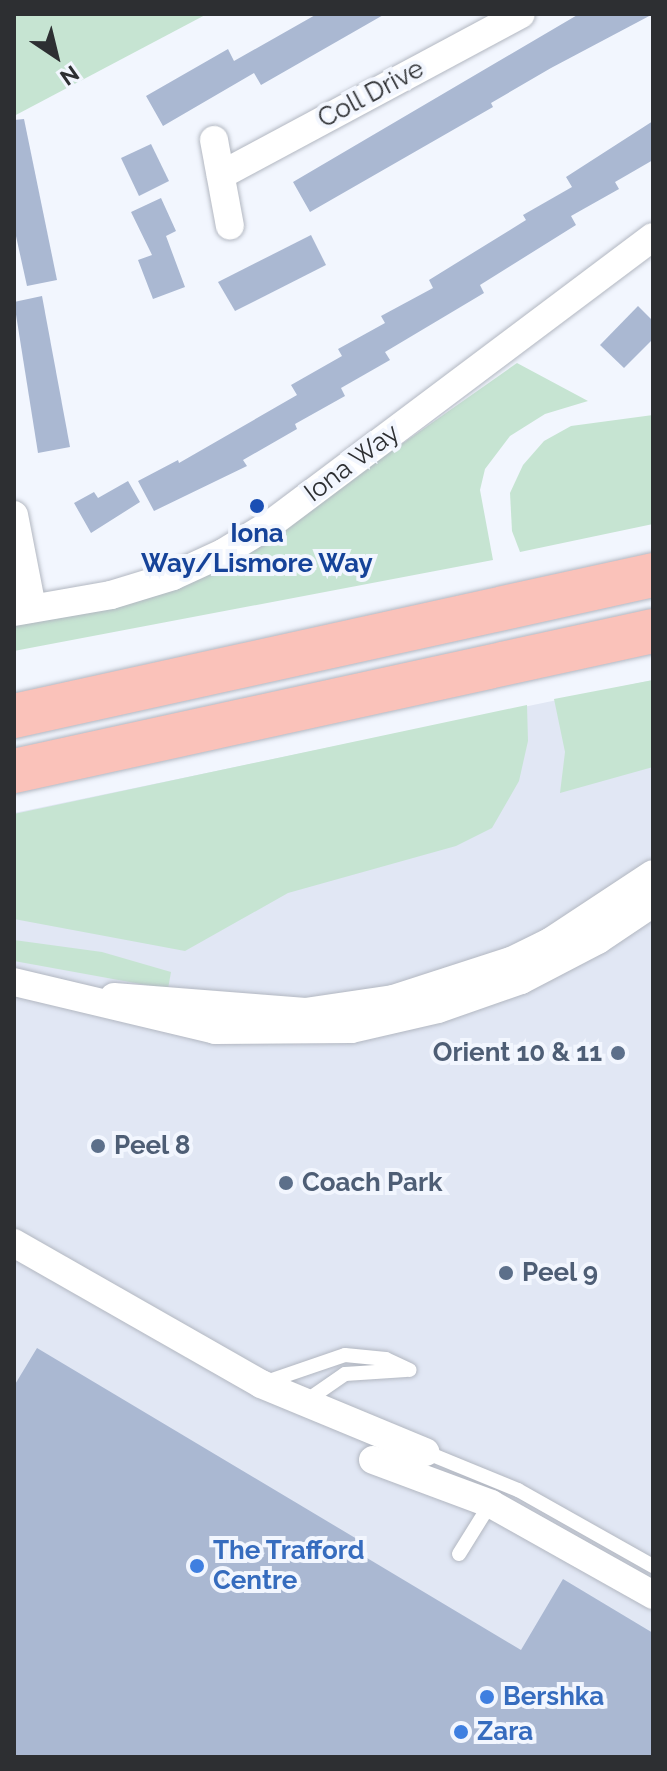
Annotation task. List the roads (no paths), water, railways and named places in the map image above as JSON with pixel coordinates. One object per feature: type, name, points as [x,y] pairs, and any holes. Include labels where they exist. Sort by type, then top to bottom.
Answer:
[{"type":"highway","points":[[14,716],[653,575]]},
{"type":"highway","points":[[14,771],[653,631]]},
{"type":"street","name":"Coll Drive","points":[[221,175],[521,14]]},
{"type":"street","points":[[214,140],[230,226]]},
{"type":"street","name":"Iona Way","points":[[23,610],[111,595],[173,576],[223,553],[272,523],[653,237]]},
{"type":"street","points":[[14,515],[23,610]]},
{"type":"street","points":[[89,997],[157,998],[290,1012],[393,999],[482,971],[550,942],[653,874]]},
{"type":"street","points":[[14,982],[89,997],[154,1020],[215,1030],[351,1029],[438,1009],[521,980],[598,940],[653,903]]},
{"type":"street","points":[[14,1243],[261,1384],[425,1452]]},
{"type":"street","points":[[373,1460],[496,1493],[653,1595]]},
{"type":"lane","points":[[261,1384],[345,1355],[386,1359],[410,1370],[345,1374],[303,1403]]},
{"type":"lane","points":[[425,1452],[496,1493],[653,1566]]},
{"type":"lane","points":[[459,1554],[496,1493]]},
{"type":"place","name":"Iona Way/Lismore Way","points":[[257,506]]},
{"type":"place","name":"Orient 10 & 11","points":[[618,1053]]},
{"type":"place","name":"Peel 8","points":[[98,1146]]},
{"type":"place","name":"Coach Park","points":[[286,1183]]},
{"type":"place","name":"Peel 9","points":[[506,1273]]},
{"type":"place","name":"The Trafford Centre","points":[[197,1566]]},
{"type":"place","name":"Bershka","points":[[487,1697]]},
{"type":"place","name":"Zara","points":[[461,1732]]}]
